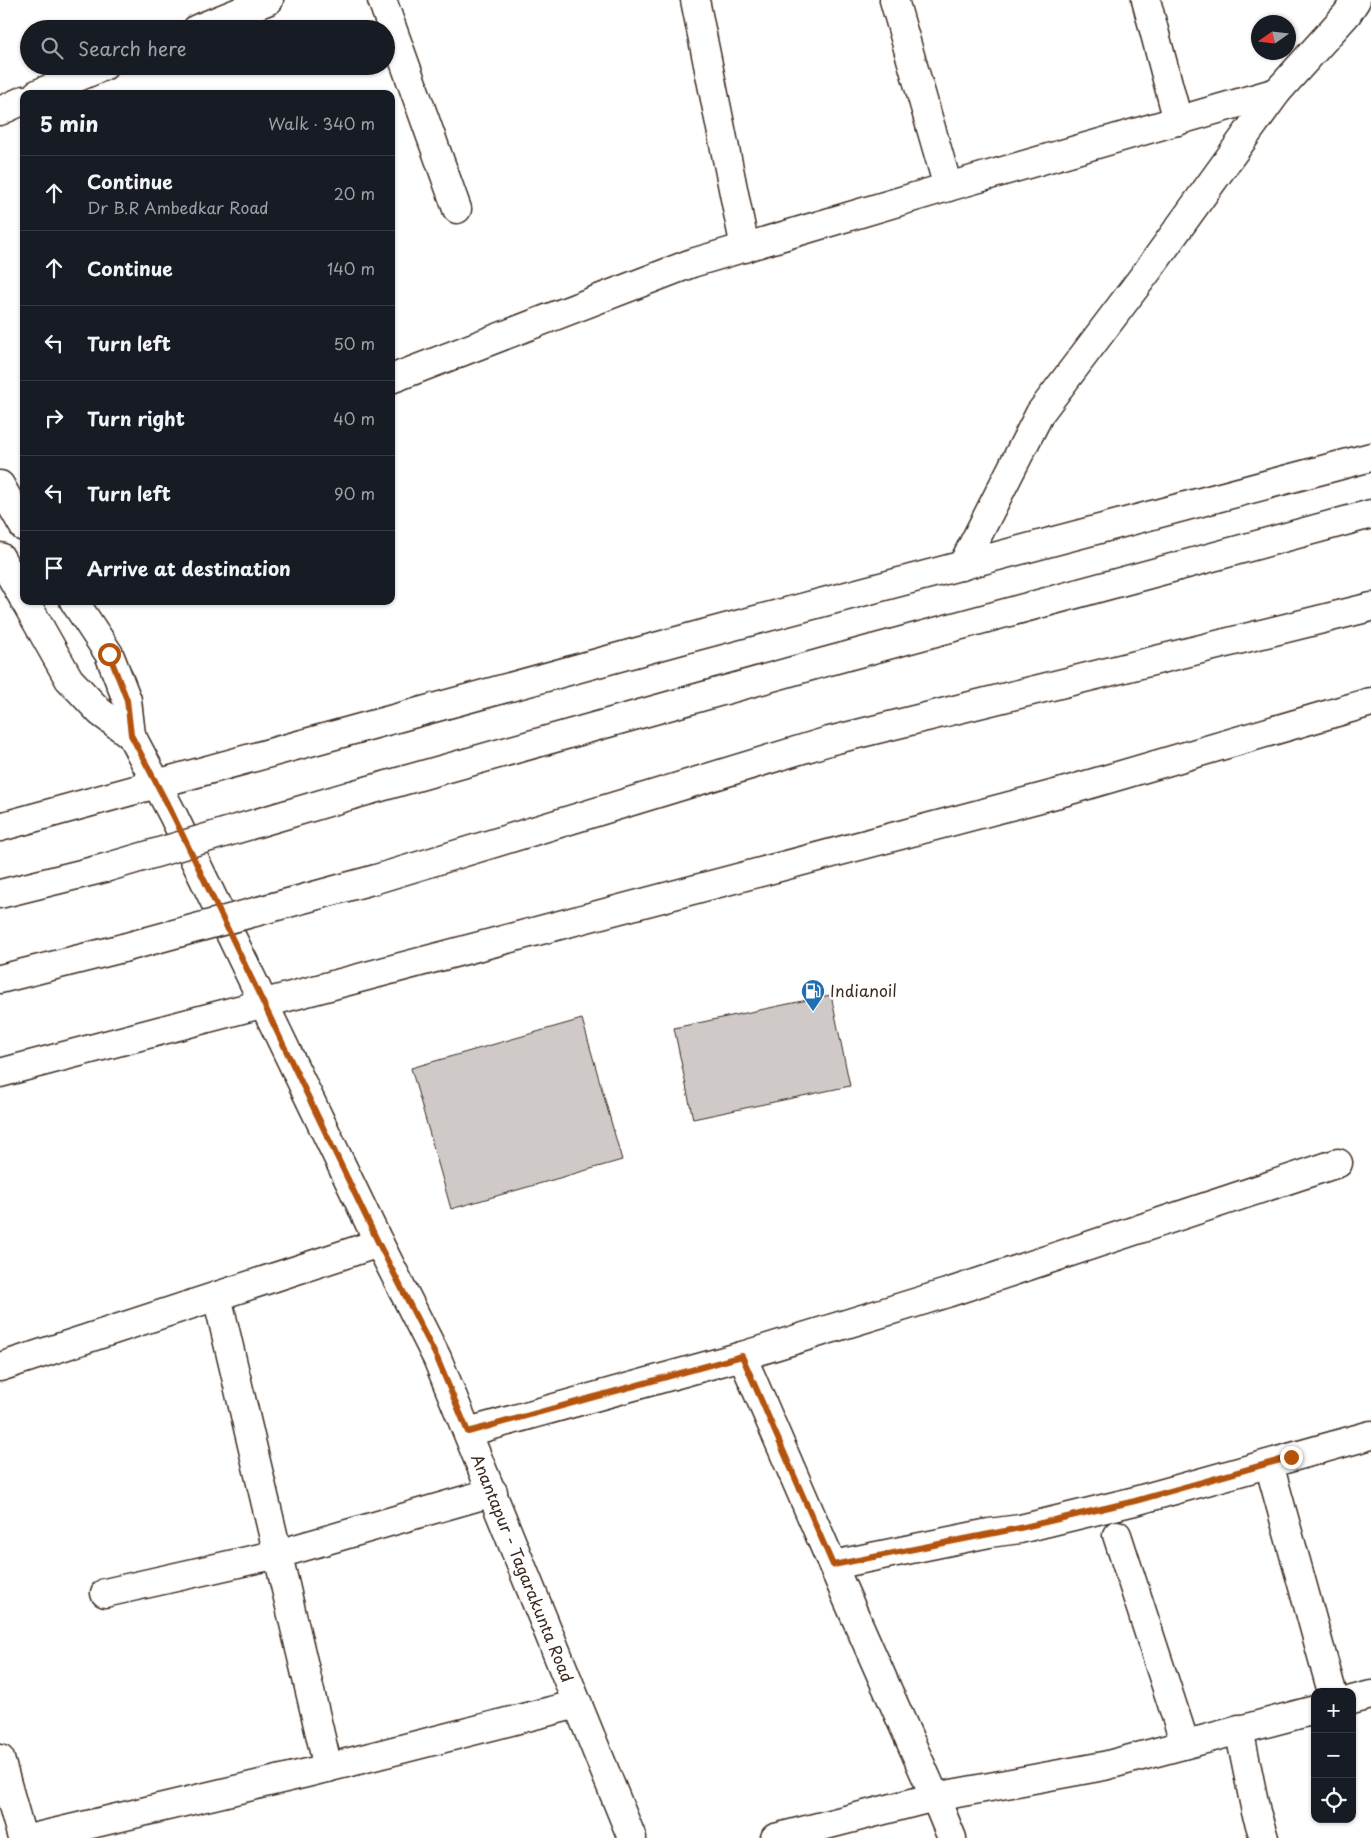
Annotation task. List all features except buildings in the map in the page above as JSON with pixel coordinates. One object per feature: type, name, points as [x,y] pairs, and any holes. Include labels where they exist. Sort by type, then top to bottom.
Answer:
[{"type":"main road","points":[[219,20],[269,0]]},
{"type":"main road","points":[[382,0],[389,20]]},
{"type":"main road","points":[[695,0],[744,248]]},
{"type":"main road","points":[[894,0],[948,187]]},
{"type":"main road","points":[[1146,0],[1178,121]]},
{"type":"main road","points":[[962,566],[1040,413],[1149,269],[1277,92],[1347,14],[1356,0]]},
{"type":"main road","points":[[395,36],[457,209]]},
{"type":"main road","points":[[47,90],[82,75]]},
{"type":"main road","points":[[395,377],[692,263],[1277,92]]},
{"type":"main road","points":[[0,111],[20,102]]},
{"type":"main road","points":[[0,827],[702,635],[1371,457]]},
{"type":"main road","points":[[0,485],[20,520]]},
{"type":"main road","points":[[0,894],[105,868],[352,795],[825,662],[1371,514]]},
{"type":"main road","points":[[0,557],[20,593]]},
{"type":"main road","points":[[27,605],[69,680],[100,712],[131,735]]},
{"type":"main road","points":[[77,605],[109,654],[127,700],[131,735]]},
{"type":"main road","points":[[0,979],[123,948],[376,879],[829,741],[1371,607]]},
{"type":"main road","points":[[0,1073],[1062,792],[1371,702]]},
{"type":"main road","name":"Anantapur - Tagarakunta Road","points":[[131,735],[158,784],[379,1244],[437,1358],[632,1838]]},
{"type":"main road","points":[[468,1432],[742,1356],[947,1293],[1338,1163]]},
{"type":"main road","points":[[0,1367],[379,1244]]},
{"type":"main road","points":[[217,1296],[328,1768]]},
{"type":"main road","points":[[742,1356],[936,1797],[952,1838]]},
{"type":"main road","points":[[833,1565],[1020,1528],[1135,1501],[1371,1436]]},
{"type":"main road","points":[[1269,1464],[1331,1688]]},
{"type":"main road","points":[[106,1593],[278,1554],[492,1492]]},
{"type":"main road","points":[[1117,1535],[1185,1744]]},
{"type":"main road","points":[[1356,1699],[1371,1695]]},
{"type":"main road","points":[[32,1838],[98,1830],[328,1768],[578,1704]]},
{"type":"main road","points":[[775,1838],[936,1797],[1104,1766],[1311,1711]]},
{"type":"main road","points":[[1240,1729],[1256,1812],[1264,1838]]},
{"type":"main road","points":[[0,1759],[22,1838]]},
{"type":"place","name":"Indianoil","points":[[813,1012]]},
{"type":"route","points":[[109,654],[127,700],[131,735],[158,784],[379,1244],[437,1358],[468,1432],[742,1356],[833,1565],[1020,1528],[1135,1501],[1291,1457]]}]
